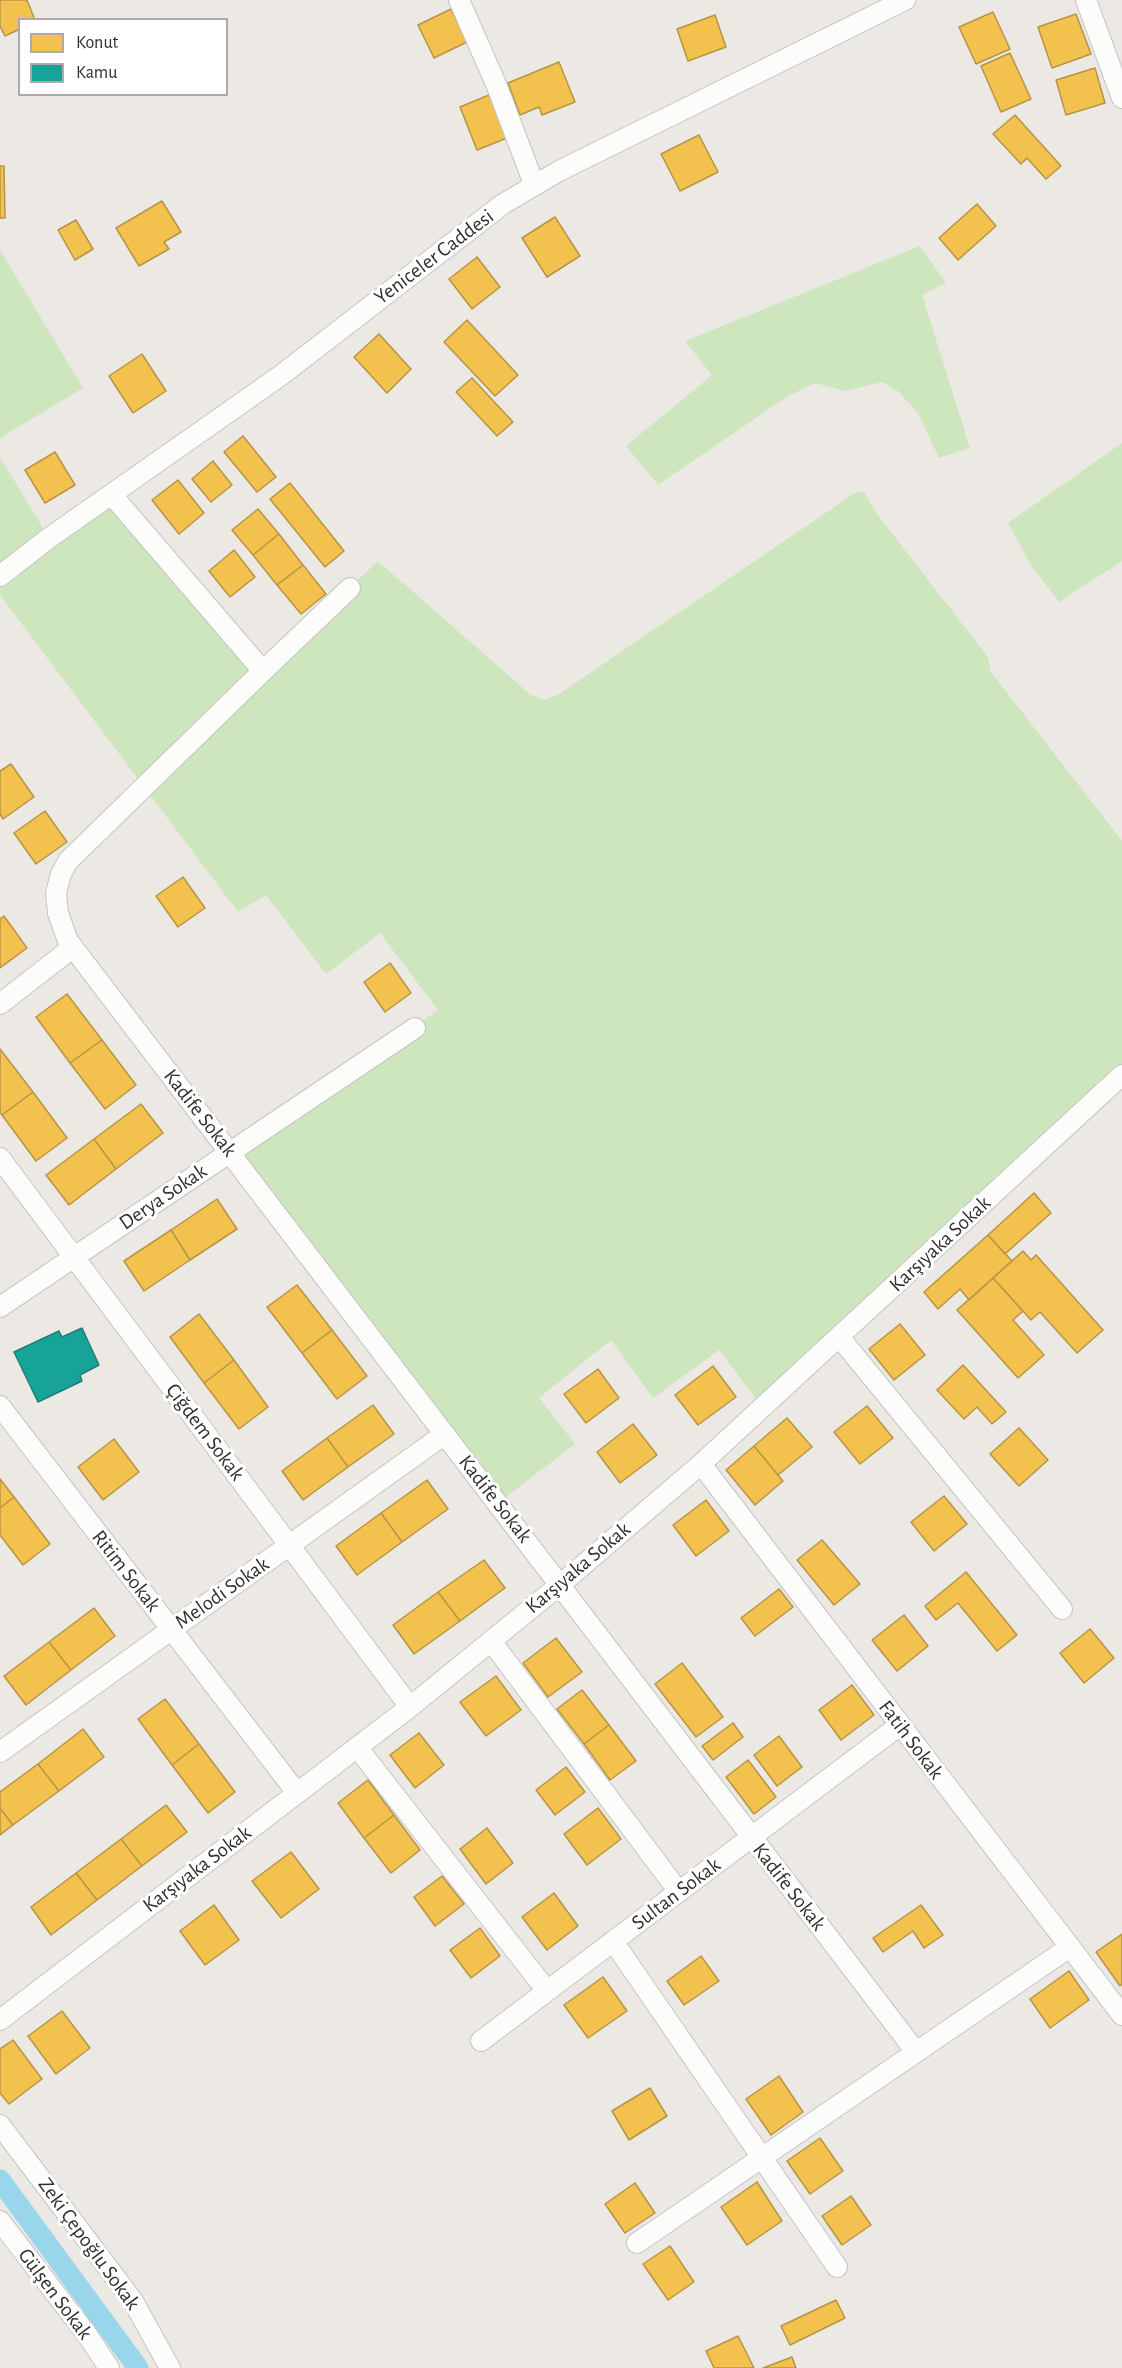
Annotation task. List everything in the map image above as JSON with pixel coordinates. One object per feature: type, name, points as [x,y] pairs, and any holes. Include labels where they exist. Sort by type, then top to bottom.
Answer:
[{"type":"street","points":[[459,0],[496,84],[534,184]]},
{"type":"street","name":"Yeniceler Caddesi","points":[[0,576],[280,376],[453,241],[534,184],[905,0]]},
{"type":"street","points":[[1086,0],[1122,98]]},
{"type":"street","points":[[112,495],[263,671]]},
{"type":"street","name":"Kadife Sokak","points":[[350,588],[68,861],[61,874],[56,893],[62,928],[72,948],[561,1584],[916,2052]]},
{"type":"street","points":[[0,1004],[72,948]]},
{"type":"street","name":"Derya Sokak","points":[[0,1306],[415,1028]]},
{"type":"street","name":"Karşıyaka Sokak","points":[[0,2020],[410,1707],[561,1584],[701,1464],[840,1338],[1122,1075]]},
{"type":"street","name":"Çiğdem Sokak","points":[[0,1158],[410,1707]]},
{"type":"street","points":[[840,1338],[1062,1609]]},
{"type":"street","name":"Ritim Sokak","points":[[0,1406],[297,1793]]},
{"type":"street","name":"Melodi Sokak","points":[[0,1752],[445,1434]]},
{"type":"street","name":"Fatih Sokak","points":[[701,1464],[1122,2015]]},
{"type":"street","points":[[491,1641],[679,1892]]},
{"type":"street","name":"Sultan Sokak","points":[[481,2041],[900,1725]]},
{"type":"street","points":[[357,1747],[547,1991]]},
{"type":"street","points":[[613,1941],[837,2267]]},
{"type":"street","points":[[637,2243],[1070,1947]]},
{"type":"street","name":"Zeki Çepoğlu Sokak","points":[[0,2125],[133,2301],[170,2368]]},
{"type":"street","name":"Gülşen Sokak","points":[[0,2221],[109,2368]]},
{"type":"green space","points":[[920,246],[946,283],[922,295],[970,448],[939,458],[918,413],[898,391],[882,382],[845,391],[815,383],[788,396],[658,485],[626,446],[712,375],[685,341]]},
{"type":"green space","points":[[0,250],[83,388],[0,438]]},
{"type":"green space","points":[[1122,443],[1122,561],[1059,602],[1031,565],[1008,523]]},
{"type":"green space","points":[[0,457],[49,538],[112,495],[263,671],[378,561],[531,695],[545,700],[559,694],[855,493],[864,492],[877,514],[988,657],[991,672],[1122,841],[1122,1075],[763,1408],[719,1350],[653,1398],[611,1340],[539,1398],[575,1444],[498,1503],[230,1152],[438,1010],[380,933],[326,974],[266,895],[238,912],[0,595]]},
{"type":"building: Konut","points":[[0,0],[27,0],[34,18],[18,18],[18,30],[5,36],[0,26]]},
{"type":"building: Konut","points":[[451,9],[467,42],[434,58],[418,25]]},
{"type":"building: Konut","points":[[993,12],[1010,49],[976,64],[959,27]]},
{"type":"building: Konut","points":[[1076,14],[1091,54],[1052,68],[1038,27]]},
{"type":"building: Konut","points":[[715,15],[726,47],[688,61],[677,29]]},
{"type":"building: Konut","points":[[1010,53],[1031,99],[1001,112],[981,66]]},
{"type":"building: Konut","points":[[559,62],[575,102],[542,115],[539,107],[520,115],[508,83]]},
{"type":"building: Konut","points":[[1095,68],[1105,103],[1066,115],[1056,80]]},
{"type":"building: Konut","points":[[489,95],[507,138],[477,150],[460,107]]},
{"type":"building: Konut","points":[[1015,115],[1061,166],[1046,179],[1027,158],[1021,164],[993,134]]},
{"type":"building: Konut","points":[[699,135],[718,172],[680,191],[661,154]]},
{"type":"building: Konut","points":[[0,166],[4,166],[5,218],[0,218]]},
{"type":"building: Konut","points":[[162,201],[181,232],[164,242],[169,249],[139,266],[116,228]]},
{"type":"building: Konut","points":[[977,204],[996,226],[958,260],[939,238]]},
{"type":"building: Konut","points":[[555,217],[580,256],[547,277],[522,238]]},
{"type":"building: Konut","points":[[76,220],[93,249],[75,260],[58,230]]},
{"type":"building: Konut","points":[[477,257],[500,287],[472,309],[449,279]]},
{"type":"building: Konut","points":[[467,320],[518,375],[495,396],[444,342]]},
{"type":"building: Konut","points":[[379,334],[411,369],[387,393],[354,357]]},
{"type":"building: Konut","points":[[142,354],[166,391],[133,413],[109,376]]},
{"type":"building: Konut","points":[[472,378],[513,422],[497,436],[456,392]]},
{"type":"building: Konut","points":[[243,436],[276,477],[257,492],[224,452]]},
{"type":"building: Konut","points":[[55,452],[75,485],[45,503],[25,470]]},
{"type":"building: Konut","points":[[213,461],[232,485],[211,502],[192,479]]},
{"type":"building: Konut","points":[[178,480],[204,513],[179,534],[152,500]]},
{"type":"building: Konut","points":[[290,483],[344,551],[325,567],[270,499]]},
{"type":"building: Konut","points":[[258,509],[279,534],[253,555],[232,530]]},
{"type":"building: Konut","points":[[279,534],[303,565],[277,585],[253,555]]},
{"type":"building: Konut","points":[[234,550],[255,577],[230,597],[209,571]]},
{"type":"building: Konut","points":[[303,565],[326,594],[301,614],[277,585]]},
{"type":"building: Konut","points":[[11,764],[34,797],[3,819],[0,814],[0,771]]},
{"type":"building: Konut","points":[[45,811],[67,842],[36,864],[14,833]]},
{"type":"building: Konut","points":[[183,877],[205,908],[178,927],[156,896]]},
{"type":"building: Konut","points":[[4,916],[27,948],[0,968],[0,919]]},
{"type":"building: Konut","points":[[390,963],[411,993],[385,1012],[364,982]]},
{"type":"building: Konut","points":[[67,994],[102,1040],[70,1063],[36,1017]]},
{"type":"building: Konut","points":[[102,1040],[136,1085],[105,1109],[70,1063]]},
{"type":"building: Konut","points":[[0,1049],[33,1092],[2,1115],[0,1113]]},
{"type":"building: Konut","points":[[33,1092],[67,1138],[36,1161],[2,1115]]},
{"type":"building: Konut","points":[[141,1104],[163,1133],[116,1169],[94,1139]]},
{"type":"building: Konut","points":[[94,1139],[116,1169],[69,1205],[46,1175]]},
{"type":"building: Konut","points":[[1034,1193],[1051,1213],[1005,1254],[988,1235]]},
{"type":"building: Konut","points":[[217,1199],[237,1229],[190,1260],[171,1230]]},
{"type":"building: Konut","points":[[171,1230],[190,1260],[144,1291],[124,1261]]},
{"type":"building: Konut","points":[[988,1235],[1012,1261],[969,1300],[960,1289],[938,1309],[924,1292]]},
{"type":"building: Konut","points":[[1023,1251],[1031,1260],[1036,1255],[1103,1330],[1077,1353],[1040,1312],[1031,1320],[993,1278]]},
{"type":"building: Konut","points":[[993,1278],[1023,1311],[1013,1320],[1044,1355],[1018,1378],[957,1310]]},
{"type":"building: Konut","points":[[297,1285],[332,1330],[302,1353],[267,1307]]},
{"type":"building: Konut","points":[[199,1314],[234,1360],[204,1383],[170,1337]]},
{"type":"building: Konut","points":[[900,1324],[925,1355],[894,1380],[869,1349]]},
{"type":"building: Konut","points":[[332,1330],[367,1376],[337,1399],[302,1353]]},
{"type":"building: Konut","points":[[234,1360],[268,1407],[239,1429],[204,1383]]},
{"type":"building: Konut","points":[[963,1365],[1006,1412],[992,1424],[977,1407],[964,1419],[937,1390]]},
{"type":"building: Konut","points":[[713,1366],[736,1397],[698,1425],[675,1395]]},
{"type":"building: Konut","points":[[598,1369],[619,1398],[586,1423],[564,1394]]},
{"type":"building: Konut","points":[[373,1405],[394,1434],[348,1467],[327,1438]]},
{"type":"building: Konut","points":[[867,1406],[893,1438],[860,1464],[834,1432]]},
{"type":"building: Konut","points":[[787,1418],[812,1447],[778,1475],[754,1446]]},
{"type":"building: Konut","points":[[633,1424],[657,1455],[620,1483],[597,1452]]},
{"type":"building: Konut","points":[[1019,1428],[1048,1460],[1019,1486],[990,1454]]},
{"type":"building: Konut","points":[[327,1438],[348,1467],[303,1500],[282,1471]]},
{"type":"building: Konut","points":[[114,1439],[139,1472],[103,1500],[78,1467]]},
{"type":"building: Konut","points":[[754,1446],[783,1481],[755,1505],[726,1470]]},
{"type":"building: Konut","points":[[0,1479],[14,1497],[0,1508]]},
{"type":"building: Konut","points":[[427,1480],[448,1509],[402,1542],[381,1513]]},
{"type":"building: Konut","points":[[944,1496],[967,1524],[934,1551],[911,1522]]},
{"type":"building: Konut","points":[[14,1497],[50,1544],[23,1565],[0,1535],[0,1508]]},
{"type":"building: Konut","points":[[706,1500],[729,1531],[696,1556],[673,1525]]},
{"type":"building: Konut","points":[[381,1513],[402,1542],[357,1575],[336,1546]]},
{"type":"building: Konut","points":[[822,1540],[860,1584],[834,1605],[797,1560]]},
{"type":"building: Konut","points":[[484,1560],[505,1588],[460,1621],[438,1592]]},
{"type":"building: Konut","points":[[966,1572],[1017,1635],[997,1651],[958,1603],[936,1620],[925,1606]]},
{"type":"building: Konut","points":[[779,1589],[793,1607],[755,1636],[741,1618]]},
{"type":"building: Konut","points":[[438,1592],[460,1621],[414,1654],[393,1625]]},
{"type":"building: Konut","points":[[94,1608],[115,1636],[71,1670],[49,1642]]},
{"type":"building: Konut","points":[[904,1615],[928,1646],[897,1671],[872,1640]]},
{"type":"building: Konut","points":[[1090,1629],[1114,1658],[1084,1683],[1060,1653]]},
{"type":"building: Konut","points":[[556,1638],[582,1672],[548,1697],[523,1663]]},
{"type":"building: Konut","points":[[49,1642],[71,1670],[26,1705],[4,1676]]},
{"type":"building: Konut","points":[[682,1663],[723,1717],[696,1737],[655,1684]]},
{"type":"building: Konut","points":[[496,1676],[521,1710],[486,1736],[460,1702]]},
{"type":"building: Konut","points":[[852,1685],[874,1715],[841,1740],[819,1710]]},
{"type":"building: Konut","points":[[582,1690],[609,1725],[584,1744],[557,1709]]},
{"type":"building: Konut","points":[[165,1699],[199,1744],[172,1765],[138,1719]]},
{"type":"building: Konut","points":[[733,1723],[743,1737],[713,1760],[702,1746]]},
{"type":"building: Konut","points":[[609,1725],[636,1761],[610,1780],[584,1744]]},
{"type":"building: Konut","points":[[83,1729],[104,1757],[59,1791],[38,1764]]},
{"type":"building: Konut","points":[[419,1733],[444,1765],[415,1788],[390,1755]]},
{"type":"building: Konut","points":[[779,1736],[802,1767],[777,1786],[754,1755]]},
{"type":"building: Konut","points":[[199,1744],[235,1792],[208,1813],[172,1765]]},
{"type":"building: Konut","points":[[748,1760],[776,1797],[754,1814],[726,1777]]},
{"type":"building: Konut","points":[[38,1764],[59,1791],[13,1825],[0,1808],[0,1792]]},
{"type":"building: Konut","points":[[566,1767],[585,1792],[555,1815],[536,1790]]},
{"type":"building: Konut","points":[[368,1780],[394,1815],[364,1838],[338,1803]]},
{"type":"building: Konut","points":[[166,1805],[187,1832],[142,1866],[121,1839]]},
{"type":"building: Konut","points":[[0,1808],[13,1825],[0,1835]]},
{"type":"building: Konut","points":[[598,1808],[621,1839],[587,1865],[564,1834]]},
{"type":"building: Konut","points":[[394,1815],[420,1850],[391,1873],[364,1838]]},
{"type":"building: Konut","points":[[487,1828],[513,1863],[486,1884],[460,1849]]},
{"type":"building: Konut","points":[[121,1839],[142,1866],[97,1900],[76,1873]]},
{"type":"building: Konut","points":[[291,1852],[319,1889],[281,1918],[252,1881]]},
{"type":"building: Konut","points":[[76,1873],[97,1900],[51,1935],[31,1907]]},
{"type":"building: Konut","points":[[442,1876],[464,1904],[435,1926],[414,1897]]},
{"type":"building: Konut","points":[[554,1893],[578,1926],[547,1950],[522,1917]]},
{"type":"building: Konut","points":[[214,1905],[239,1940],[205,1965],[180,1931]]},
{"type":"building: Konut","points":[[921,1905],[943,1935],[924,1948],[913,1931],[883,1952],[873,1938]]},
{"type":"building: Konut","points":[[480,1928],[500,1956],[471,1978],[450,1950]]},
{"type":"building: Konut","points":[[1122,1934],[1122,1984],[1120,1986],[1096,1952]]},
{"type":"building: Konut","points":[[701,1956],[719,1981],[684,2005],[667,1981]]},
{"type":"building: Konut","points":[[1069,1971],[1089,2000],[1050,2028],[1030,1999]]},
{"type":"building: Konut","points":[[603,1977],[627,2011],[588,2038],[564,2005]]},
{"type":"building: Konut","points":[[62,2011],[90,2048],[56,2074],[28,2036]]},
{"type":"building: Konut","points":[[13,2040],[42,2079],[9,2104],[0,2093],[0,2049]]},
{"type":"building: Konut","points":[[779,2076],[803,2112],[771,2135],[746,2099]]},
{"type":"building: Konut","points":[[650,2088],[667,2116],[629,2140],[612,2111]]},
{"type":"building: Konut","points":[[820,2138],[843,2171],[810,2194],[787,2161]]},
{"type":"building: Konut","points":[[757,2182],[782,2221],[747,2245],[721,2207]]},
{"type":"building: Konut","points":[[635,2183],[655,2213],[625,2233],[605,2204]]},
{"type":"building: Konut","points":[[851,2196],[871,2225],[842,2245],[822,2216]]},
{"type":"building: Konut","points":[[670,2246],[694,2282],[668,2300],[643,2264]]},
{"type":"building: Konut","points":[[836,2300],[845,2318],[790,2345],[781,2326]]},
{"type":"building: Konut","points":[[738,2336],[754,2368],[714,2368],[706,2351]]},
{"type":"building: Konut","points":[[792,2357],[796,2368],[763,2368]]},
{"type":"building: Kamu","points":[[82,1328],[99,1365],[80,1375],[82,1381],[38,1402],[14,1352],[59,1331],[62,1337]]},
{"type":"waterway","points":[[0,2180],[138,2368]]}]
